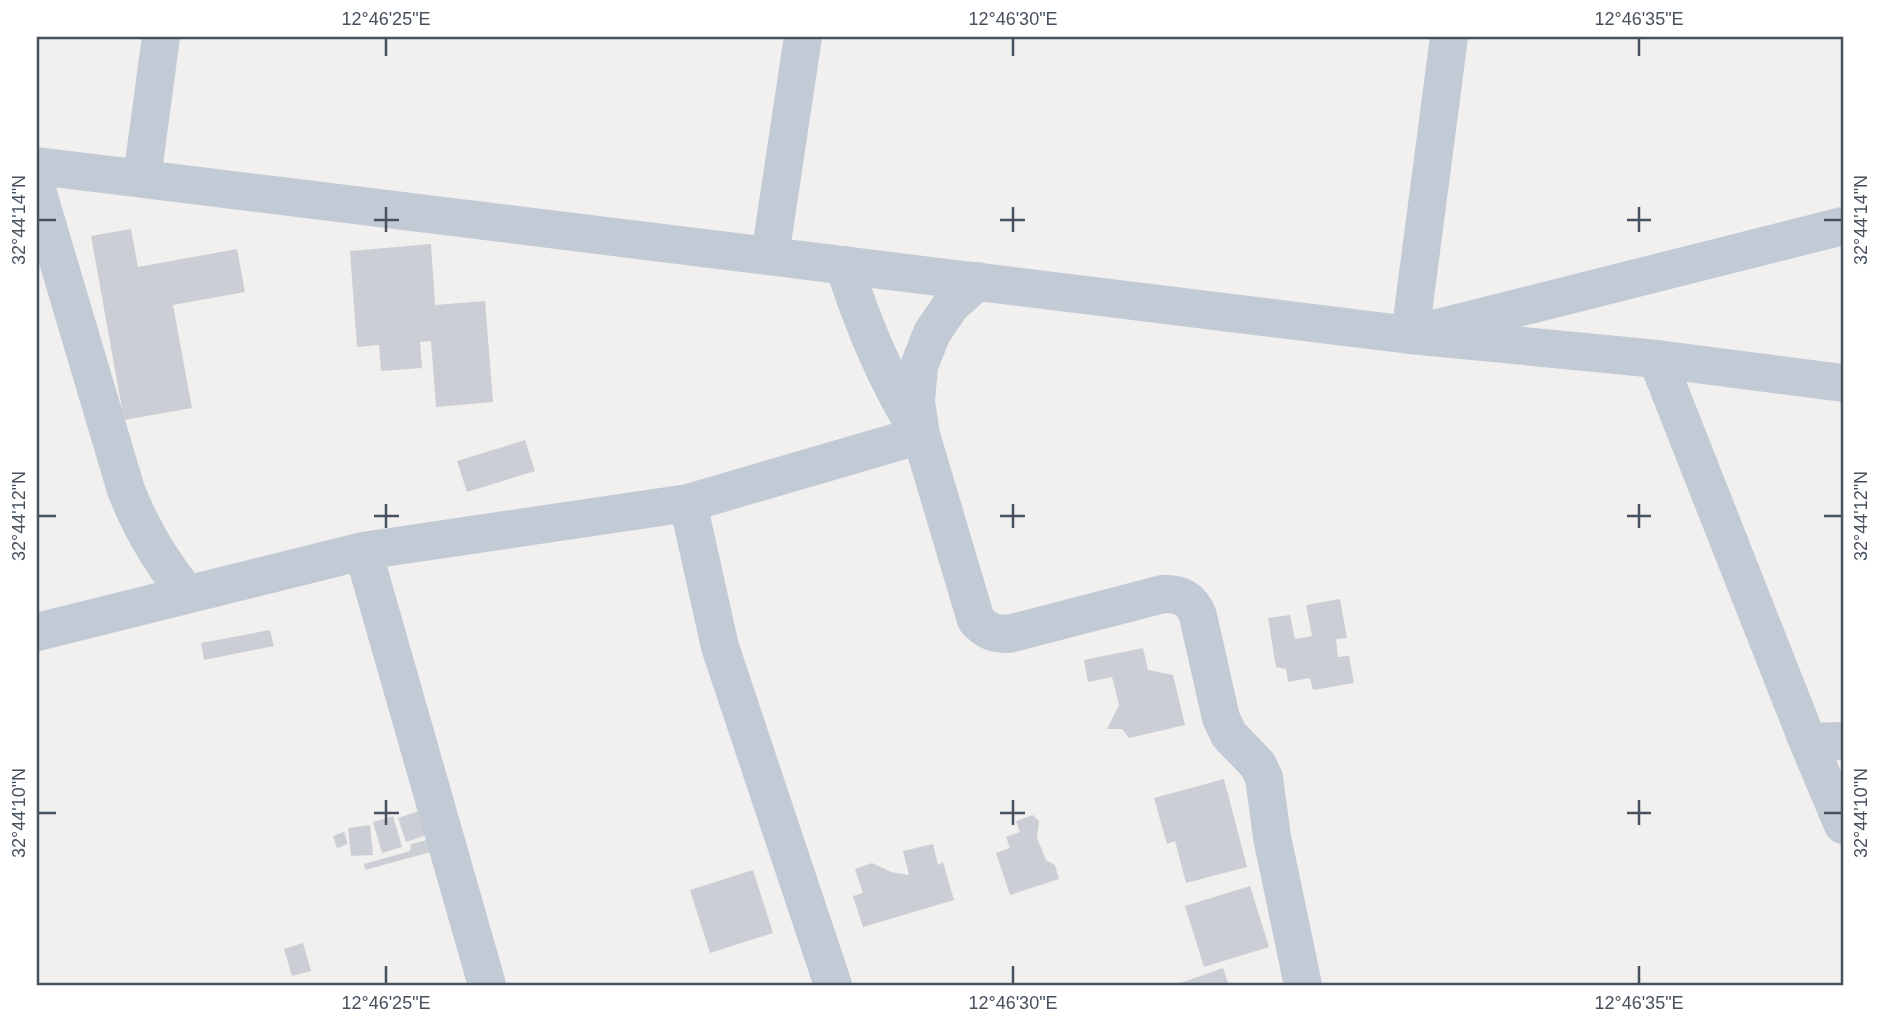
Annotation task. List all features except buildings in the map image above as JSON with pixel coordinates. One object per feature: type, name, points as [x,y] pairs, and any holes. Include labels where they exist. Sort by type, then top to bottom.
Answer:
[{"type":"street","points":[[142,178],[161,37]]},
{"type":"street","points":[[770,256],[803,37]]},
{"type":"street","points":[[1410,335],[1450,37]]},
{"type":"street","points":[[37,166],[1410,335],[1657,359],[1843,383]]},
{"type":"street","points":[[37,190],[126,490],[151,545],[187,594]]},
{"type":"street","points":[[1410,335],[1843,226]]},
{"type":"street","points":[[844,265],[867,334],[901,403],[921,435]]},
{"type":"street","points":[[978,281],[951,305],[932,333],[919,366],[916,401],[921,435],[976,620],[989,632],[1009,634],[1163,594],[1181,596],[1195,608],[1224,727],[1258,765],[1264,778],[1272,837],[1303,985]]},
{"type":"street","points":[[1657,359],[1826,741],[1843,825]]},
{"type":"street","points":[[37,632],[363,551],[688,503],[921,435]]},
{"type":"street","points":[[688,503],[720,647],[833,985]]},
{"type":"street","points":[[363,551],[487,985]]}]
